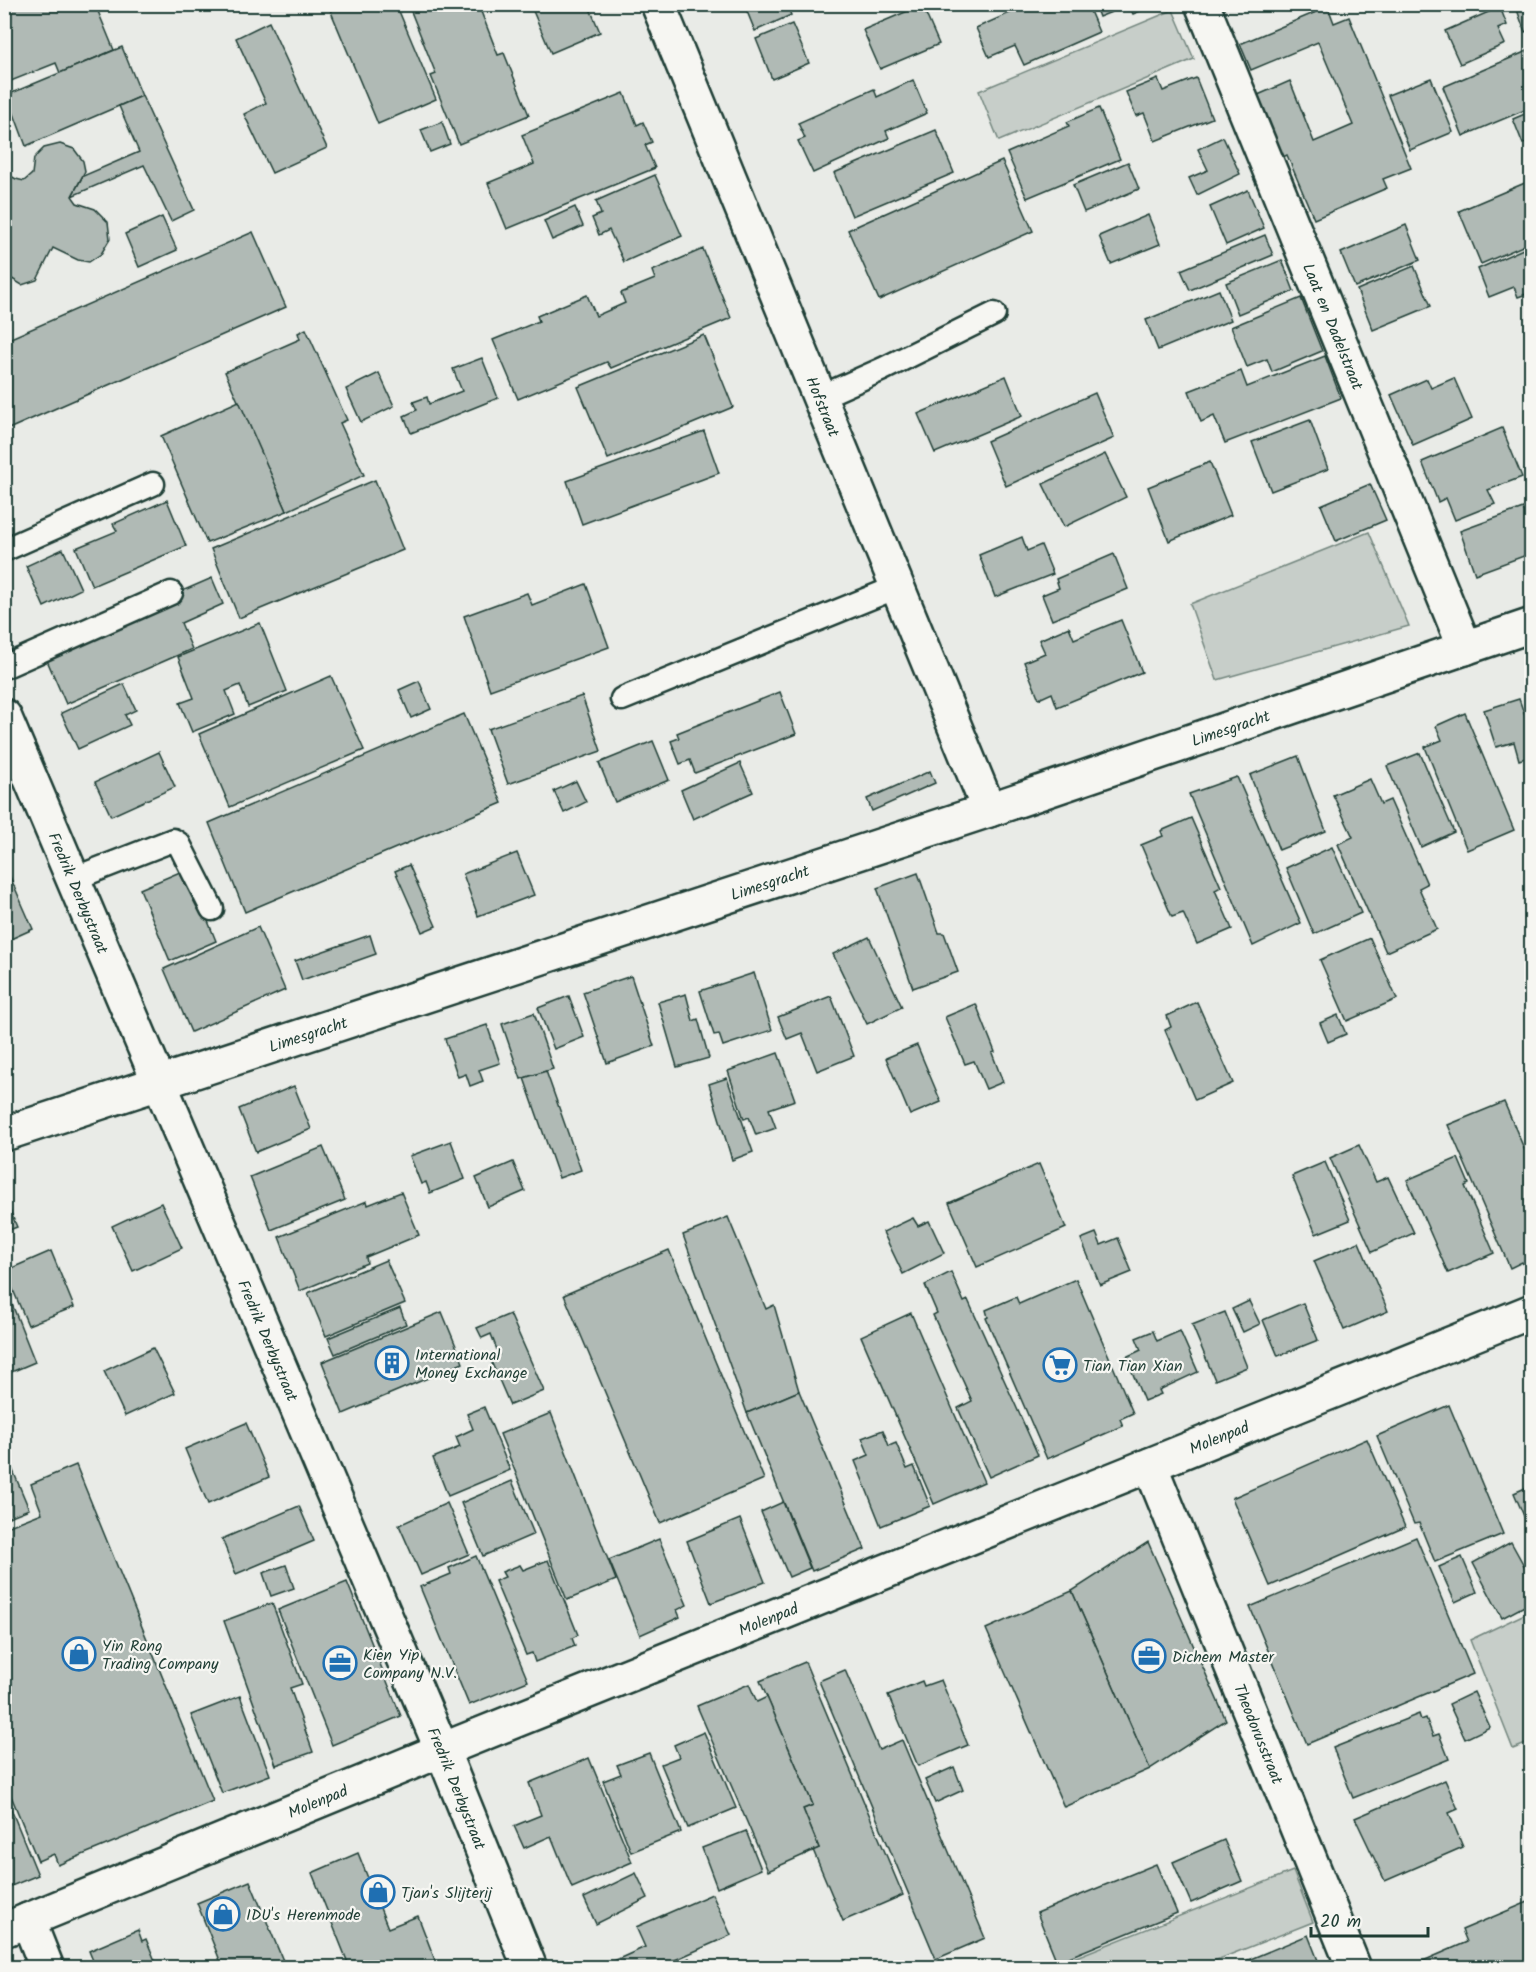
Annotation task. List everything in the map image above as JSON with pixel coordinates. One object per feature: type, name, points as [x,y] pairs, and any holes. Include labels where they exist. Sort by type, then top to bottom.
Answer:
[{"type":"street","name":"Hofstraat","points":[[658,4],[988,810]]},
{"type":"street","name":"Laat en Dadelstraat","points":[[1202,4],[1466,648]]},
{"type":"street","name":"Limesgracht","points":[[4,1134],[988,810],[1532,626]]},
{"type":"street","name":"Fredrik Derbystraat","points":[[4,716],[442,1750],[530,1968]]},
{"type":"street","name":"Molenpad","points":[[16,1925],[442,1750],[1532,1311]]},
{"type":"street","name":"Theodorusstraat","points":[[1150,1465],[1354,1968]]},
{"type":"street","points":[[16,1925],[47,1968]]},
{"type":"lane","points":[[818,398],[883,369],[994,314]]},
{"type":"lane","points":[[4,550],[153,484]]},
{"type":"lane","points":[[622,699],[897,587]]},
{"type":"lane","points":[[4,667],[171,593]]},
{"type":"lane","points":[[73,879],[173,840],[179,844],[212,909]]},
{"type":"shaded area","points":[[1173,10],[1194,59],[999,141],[979,91]]},
{"type":"shaded area","points":[[1369,532],[1409,626],[1217,680],[1190,604]]},
{"type":"shaded area","points":[[1531,1611],[1531,1742],[1513,1749],[1470,1640]]},
{"type":"shaded area","points":[[1293,1871],[1313,1922],[1199,1967],[1051,1967]]},
{"type":"building","points":[[22,4],[95,4],[114,50],[60,73],[56,63],[6,83],[4,12]]},
{"type":"building","points":[[335,4],[396,4],[436,99],[378,124],[329,7]]},
{"type":"building","points":[[408,4],[478,4],[498,55],[504,53],[529,115],[459,144],[431,76],[436,74]]},
{"type":"building","points":[[530,4],[588,4],[600,32],[551,53]]},
{"type":"building","points":[[744,4],[797,4],[788,8],[791,15],[755,31]]},
{"type":"building","points":[[1030,4],[1087,4],[1099,32],[1024,65],[1015,46],[989,57],[976,28]]},
{"type":"building","points":[[1094,4],[1157,4],[1133,14],[1129,5],[1099,17]]},
{"type":"building","points":[[1515,4],[1532,4],[1532,29],[1525,32]]},
{"type":"building","points":[[922,5],[939,44],[880,69],[863,30]]},
{"type":"building","points":[[1328,7],[1334,23],[1349,17],[1411,168],[1383,179],[1387,188],[1314,219],[1287,155],[1283,157],[1258,95],[1290,81],[1314,142],[1353,125],[1318,42],[1251,70],[1240,44]]},
{"type":"building","points":[[1500,7],[1507,25],[1498,29],[1505,44],[1460,64],[1445,31]]},
{"type":"building","points":[[269,22],[327,148],[272,173],[244,114],[266,103],[236,38]]},
{"type":"building","points":[[792,24],[809,63],[772,79],[756,39]]},
{"type":"building","points":[[122,47],[142,96],[26,146],[7,95]]},
{"type":"building","points":[[1532,49],[1532,107],[1463,136],[1443,87]]},
{"type":"building","points":[[1196,78],[1212,118],[1155,141],[1144,113],[1136,116],[1126,92],[1158,79],[1163,91]]},
{"type":"building","points":[[1431,78],[1453,132],[1410,150],[1388,95]]},
{"type":"building","points":[[913,80],[927,113],[886,131],[889,138],[813,173],[798,141],[805,138],[798,123],[874,89],[877,97]]},
{"type":"building","points":[[624,93],[637,125],[643,122],[652,142],[645,145],[655,168],[507,229],[488,183],[534,164],[522,135]]},
{"type":"building","points":[[142,96],[194,210],[171,221],[144,165],[72,196],[83,176],[139,152],[119,106]]},
{"type":"building","points":[[1099,108],[1120,159],[1027,198],[1007,153],[1069,126],[1067,122]]},
{"type":"building","points":[[1532,111],[1532,141],[1523,144],[1513,119]]},
{"type":"building","points":[[442,122],[450,144],[430,152],[421,130]]},
{"type":"building","points":[[936,130],[954,173],[852,216],[834,173]]},
{"type":"building","points":[[1223,137],[1240,174],[1197,195],[1189,178],[1208,170],[1198,149]]},
{"type":"building","points":[[60,144],[74,149],[83,161],[85,171],[72,196],[77,203],[95,209],[108,222],[110,239],[101,254],[89,262],[78,260],[53,248],[37,280],[22,285],[4,274],[4,240],[8,234],[4,228],[4,172],[24,181],[32,174],[34,158],[44,148]]},
{"type":"building","points":[[1002,161],[1033,231],[879,300],[848,230]]},
{"type":"building","points":[[1128,162],[1139,189],[1084,212],[1073,185]]},
{"type":"building","points":[[655,175],[682,236],[624,262],[609,230],[599,235],[592,218],[601,214],[596,201]]},
{"type":"building","points":[[1532,180],[1532,242],[1481,264],[1459,211]]},
{"type":"building","points":[[1248,190],[1264,228],[1226,245],[1210,207]]},
{"type":"building","points":[[575,207],[583,226],[552,240],[544,221]]},
{"type":"building","points":[[1148,215],[1160,244],[1111,264],[1099,236]]},
{"type":"building","points":[[162,217],[177,250],[139,267],[125,234]]},
{"type":"building","points":[[1406,225],[1420,260],[1355,287],[1341,253]]},
{"type":"building","points":[[253,232],[286,307],[4,431],[4,341]]},
{"type":"building","points":[[1265,235],[1273,255],[1190,290],[1181,270]]},
{"type":"building","points":[[1532,245],[1532,292],[1518,297],[1514,287],[1489,297],[1478,269]]},
{"type":"building","points":[[703,249],[731,318],[611,368],[607,362],[518,399],[493,340],[539,321],[537,316],[587,295],[596,316],[625,303],[621,293],[655,279],[652,271]]},
{"type":"building","points":[[1282,260],[1294,291],[1238,314],[1226,283]]},
{"type":"building","points":[[1414,266],[1431,306],[1373,330],[1357,290]]},
{"type":"building","points":[[1219,290],[1231,320],[1158,350],[1146,320]]},
{"type":"building","points":[[1301,298],[1322,351],[1272,372],[1267,359],[1247,367],[1231,327]]},
{"type":"building","points":[[306,329],[347,420],[340,423],[364,475],[287,511],[225,372],[300,339],[298,333]]},
{"type":"building","points":[[704,335],[733,407],[608,459],[578,387]]},
{"type":"building","points":[[1325,356],[1341,398],[1225,443],[1214,416],[1201,422],[1189,391],[1241,371],[1247,387]]},
{"type":"building","points":[[482,358],[498,398],[411,433],[404,416],[417,410],[413,402],[427,397],[429,404],[462,391],[453,369]]},
{"type":"building","points":[[379,373],[394,406],[361,422],[346,389]]},
{"type":"building","points":[[1006,376],[1022,416],[935,453],[918,414]]},
{"type":"building","points":[[1454,378],[1472,419],[1413,445],[1391,395],[1427,379],[1431,388]]},
{"type":"building","points":[[1095,393],[1114,438],[1006,486],[987,441]]},
{"type":"building","points":[[239,401],[287,511],[207,543],[161,436]]},
{"type":"building","points":[[1310,420],[1328,469],[1271,491],[1252,442]]},
{"type":"building","points":[[1502,428],[1522,477],[1488,490],[1495,504],[1455,520],[1446,498],[1438,502],[1422,462]]},
{"type":"building","points":[[704,431],[719,473],[582,524],[567,481]]},
{"type":"building","points":[[1105,454],[1126,497],[1064,527],[1043,484]]},
{"type":"building","points":[[1210,462],[1231,515],[1169,541],[1148,487]]},
{"type":"building","points":[[375,480],[403,550],[239,618],[211,549]]},
{"type":"building","points":[[1370,484],[1386,520],[1336,541],[1321,505]]},
{"type":"building","points":[[167,500],[186,546],[92,586],[76,548],[117,531],[113,524]]},
{"type":"building","points":[[1523,508],[1532,530],[1532,553],[1475,574],[1460,531]]},
{"type":"building","points":[[1022,537],[1027,551],[1041,545],[1053,574],[995,597],[979,555]]},
{"type":"building","points":[[63,549],[81,589],[44,607],[26,566]]},
{"type":"building","points":[[1114,554],[1128,589],[1052,620],[1042,595],[1059,588],[1056,579]]},
{"type":"building","points":[[212,578],[223,604],[181,623],[192,649],[66,704],[46,658],[97,628]]},
{"type":"building","points":[[586,584],[609,647],[490,690],[464,616],[527,593],[532,605]]},
{"type":"building","points":[[1121,620],[1142,672],[1057,707],[1052,693],[1039,699],[1024,662],[1045,653],[1039,640],[1069,627],[1074,639]]},
{"type":"building","points":[[260,623],[287,691],[248,707],[240,685],[226,691],[235,714],[192,732],[180,703],[194,698],[178,657]]},
{"type":"building","points":[[331,676],[364,750],[230,807],[199,734]]},
{"type":"building","points":[[419,681],[431,709],[411,718],[399,690]]},
{"type":"building","points":[[124,684],[136,710],[125,715],[130,725],[78,749],[61,713]]},
{"type":"building","points":[[780,692],[796,734],[695,773],[690,760],[680,764],[671,741],[679,738],[677,733]]},
{"type":"building","points":[[582,696],[601,751],[508,784],[488,729]]},
{"type":"building","points":[[1519,699],[1532,736],[1532,756],[1519,760],[1514,742],[1496,747],[1484,710]]},
{"type":"building","points":[[1465,713],[1514,830],[1467,850],[1425,747],[1442,740],[1436,726]]},
{"type":"building","points":[[464,714],[502,803],[245,912],[209,823]]},
{"type":"building","points":[[653,741],[669,780],[615,802],[599,763]]},
{"type":"building","points":[[159,752],[175,787],[111,816],[95,782]]},
{"type":"building","points":[[1420,753],[1454,832],[1421,847],[1387,766]]},
{"type":"building","points":[[1298,756],[1326,831],[1279,850],[1250,775]]},
{"type":"building","points":[[740,763],[753,792],[693,819],[681,790]]},
{"type":"building","points":[[930,771],[935,783],[872,811],[867,799]]},
{"type":"building","points":[[1237,777],[1301,923],[1253,946],[1189,794]]},
{"type":"building","points":[[1370,779],[1381,804],[1390,800],[1427,884],[1419,888],[1437,929],[1386,952],[1338,844],[1353,837],[1333,795]]},
{"type":"building","points":[[576,781],[586,802],[564,813],[554,791]]},
{"type":"building","points":[[1191,818],[1221,887],[1215,890],[1232,929],[1197,944],[1183,913],[1172,917],[1141,845],[1163,836],[1161,831]]},
{"type":"building","points":[[1332,847],[1361,913],[1314,934],[1286,868]]},
{"type":"building","points":[[517,853],[534,895],[478,916],[463,874]]},
{"type":"building","points":[[409,865],[436,926],[422,932],[395,871]]},
{"type":"building","points":[[187,869],[216,941],[170,961],[140,889]]},
{"type":"building","points":[[8,872],[33,929],[4,942],[4,874]]},
{"type":"building","points":[[918,873],[939,933],[944,933],[958,972],[913,988],[877,888]]},
{"type":"building","points":[[258,927],[285,990],[191,1032],[164,969]]},
{"type":"building","points":[[370,935],[376,954],[302,980],[295,961]]},
{"type":"building","points":[[869,937],[902,1007],[867,1024],[833,954]]},
{"type":"building","points":[[1370,938],[1397,999],[1347,1021],[1320,960]]},
{"type":"building","points":[[754,973],[772,1030],[723,1046],[719,1034],[714,1035],[700,991]]},
{"type":"building","points":[[631,976],[654,1046],[607,1063],[583,992]]},
{"type":"building","points":[[686,994],[693,1021],[698,1019],[709,1058],[677,1067],[658,1002]]},
{"type":"building","points":[[569,996],[584,1037],[554,1049],[538,1008]]},
{"type":"building","points":[[831,996],[854,1056],[817,1071],[802,1033],[787,1039],[778,1017]]},
{"type":"building","points":[[1197,1002],[1233,1083],[1195,1100],[1165,1030],[1171,1027],[1167,1016]]},
{"type":"building","points":[[976,1004],[995,1052],[992,1053],[1003,1082],[986,1089],[974,1061],[965,1064],[945,1017]]},
{"type":"building","points":[[534,1013],[553,1069],[521,1079],[502,1024]]},
{"type":"building","points":[[1338,1015],[1346,1034],[1328,1042],[1320,1023]]},
{"type":"building","points":[[487,1025],[500,1063],[479,1070],[483,1081],[470,1086],[466,1074],[458,1077],[445,1039]]},
{"type":"building","points":[[917,1045],[941,1102],[910,1115],[886,1058]]},
{"type":"building","points":[[778,1053],[795,1100],[769,1109],[776,1128],[756,1135],[749,1117],[744,1119],[728,1071]]},
{"type":"building","points":[[546,1071],[581,1170],[559,1178],[524,1078]]},
{"type":"building","points":[[727,1078],[753,1152],[732,1160],[709,1084]]},
{"type":"building","points":[[294,1086],[311,1129],[256,1152],[239,1109]]},
{"type":"building","points":[[1504,1102],[1532,1167],[1532,1265],[1525,1268],[1522,1262],[1510,1268],[1448,1125]]},
{"type":"building","points":[[451,1141],[465,1179],[430,1193],[426,1182],[421,1184],[410,1156]]},
{"type":"building","points":[[1359,1145],[1376,1182],[1388,1177],[1414,1233],[1372,1252],[1330,1158]]},
{"type":"building","points":[[323,1147],[345,1200],[271,1230],[250,1177]]},
{"type":"building","points":[[1458,1158],[1469,1184],[1465,1186],[1494,1253],[1448,1273],[1407,1180]]},
{"type":"building","points":[[513,1162],[525,1191],[488,1207],[476,1178]]},
{"type":"building","points":[[1325,1162],[1350,1220],[1316,1234],[1292,1176]]},
{"type":"building","points":[[1039,1164],[1066,1228],[977,1267],[949,1203]]},
{"type":"building","points":[[401,1192],[419,1235],[366,1257],[367,1263],[300,1291],[279,1237],[367,1201],[368,1205]]},
{"type":"building","points":[[4,1200],[17,1227],[4,1232]]},
{"type":"building","points":[[161,1203],[182,1248],[133,1271],[112,1226]]},
{"type":"building","points":[[728,1217],[766,1309],[774,1305],[799,1391],[747,1413],[683,1235]]},
{"type":"building","points":[[913,1218],[918,1226],[929,1221],[944,1253],[903,1274],[883,1232]]},
{"type":"building","points":[[1096,1233],[1101,1245],[1118,1238],[1132,1272],[1100,1285],[1081,1239]]},
{"type":"building","points":[[1359,1242],[1388,1311],[1344,1330],[1314,1261]]},
{"type":"building","points":[[669,1250],[764,1479],[660,1523],[564,1295]]},
{"type":"building","points":[[51,1251],[74,1307],[28,1325],[5,1271]]},
{"type":"building","points":[[386,1260],[405,1303],[326,1336],[308,1293]]},
{"type":"building","points":[[951,1272],[964,1302],[968,1300],[1038,1455],[989,1477],[958,1408],[972,1401],[933,1315],[937,1313],[925,1285]]},
{"type":"building","name":"Tian Tian Xian","points":[[1076,1279],[1133,1413],[1120,1419],[1123,1426],[1047,1459],[986,1318],[988,1317],[986,1310],[1016,1297],[1019,1304]]},
{"type":"building","points":[[4,1284],[35,1362],[4,1375]]},
{"type":"building","points":[[1249,1301],[1260,1324],[1243,1332],[1232,1309]]},
{"type":"building","points":[[1303,1303],[1318,1340],[1278,1356],[1263,1320]]},
{"type":"building","points":[[400,1308],[406,1324],[335,1354],[328,1338]]},
{"type":"building","name":"International Money Exchange","points":[[442,1312],[463,1363],[343,1414],[322,1362]]},
{"type":"building","points":[[1225,1312],[1247,1367],[1215,1380],[1192,1325]]},
{"type":"building","points":[[911,1313],[984,1482],[934,1504],[861,1336]]},
{"type":"building","points":[[510,1314],[544,1391],[510,1405],[490,1359],[499,1355],[491,1334],[482,1338],[477,1328]]},
{"type":"building","points":[[1153,1331],[1157,1341],[1180,1331],[1198,1372],[1159,1390],[1161,1394],[1144,1401],[1126,1357],[1141,1350],[1136,1338]]},
{"type":"building","points":[[153,1348],[175,1393],[125,1416],[104,1371]]},
{"type":"building","points":[[799,1391],[865,1549],[812,1571],[747,1413]]},
{"type":"building","points":[[1449,1405],[1503,1534],[1435,1562],[1419,1523],[1414,1524],[1377,1436]]},
{"type":"building","points":[[484,1407],[510,1470],[448,1496],[433,1458],[460,1447],[456,1437],[473,1429],[467,1414]]},
{"type":"building","points":[[551,1413],[616,1580],[567,1600],[500,1434]]},
{"type":"building","points":[[246,1423],[269,1477],[208,1504],[185,1449]]},
{"type":"building","points":[[883,1430],[889,1446],[896,1443],[907,1469],[914,1466],[930,1506],[881,1526],[855,1461],[869,1455],[862,1438]]},
{"type":"building","points":[[1367,1439],[1405,1527],[1270,1586],[1232,1498]]},
{"type":"building","points":[[4,1449],[29,1509],[4,1519]]},
{"type":"building","name":"Yin Rong Trading Company","points":[[76,1465],[213,1801],[58,1865],[54,1854],[38,1861],[4,1779],[4,1528],[42,1513],[31,1484]]},
{"type":"building","points":[[512,1481],[534,1534],[483,1556],[461,1503]]},
{"type":"building","points":[[1532,1485],[1532,1521],[1527,1523],[1514,1493]]},
{"type":"building","points":[[783,1502],[810,1568],[789,1577],[761,1512]]},
{"type":"building","points":[[447,1503],[469,1554],[421,1575],[399,1525]]},
{"type":"building","points":[[299,1506],[314,1541],[236,1574],[222,1539]]},
{"type":"building","points":[[740,1519],[765,1582],[711,1603],[687,1541]]},
{"type":"building","points":[[1416,1537],[1473,1674],[1307,1744],[1250,1607]]},
{"type":"building","points":[[659,1539],[687,1605],[677,1610],[680,1617],[640,1635],[609,1560]]},
{"type":"building","name":"Dichem Master","points":[[1148,1542],[1226,1720],[1150,1769],[1072,1591]]},
{"type":"building","points":[[1511,1542],[1532,1580],[1532,1602],[1502,1618],[1473,1563]]},
{"type":"building","points":[[476,1556],[528,1681],[469,1705],[420,1587],[451,1574],[449,1568]]},
{"type":"building","points":[[1462,1557],[1477,1592],[1455,1602],[1439,1567]]},
{"type":"building","points":[[548,1560],[578,1635],[572,1638],[575,1646],[535,1662],[532,1653],[526,1655],[495,1581],[505,1577],[502,1572],[520,1565],[523,1570]]},
{"type":"building","points":[[286,1565],[294,1588],[271,1596],[263,1573]]},
{"type":"building","name":"Kien Yip Company N.V.","points":[[347,1582],[401,1716],[332,1745],[278,1610]]},
{"type":"building","points":[[1072,1591],[1150,1769],[1064,1807],[986,1629]]},
{"type":"building","points":[[272,1603],[302,1684],[290,1688],[313,1752],[276,1765],[224,1621]]},
{"type":"building","points":[[805,1662],[903,1895],[843,1921],[813,1850],[819,1848],[803,1809],[813,1805],[760,1681]]},
{"type":"building","points":[[845,1670],[879,1750],[902,1740],[985,1938],[936,1959],[819,1681]]},
{"type":"building","points":[[941,1680],[968,1745],[918,1766],[888,1695],[922,1681],[924,1686]]},
{"type":"building","points":[[749,1684],[757,1702],[767,1697],[813,1805],[803,1809],[819,1848],[768,1871],[697,1706]]},
{"type":"building","points":[[1474,1692],[1490,1727],[1465,1739],[1449,1704]]},
{"type":"building","points":[[240,1696],[270,1775],[222,1793],[191,1715]]},
{"type":"building","points":[[1419,1714],[1421,1720],[1426,1718],[1433,1736],[1439,1734],[1449,1759],[1353,1798],[1333,1748]]},
{"type":"building","points":[[704,1732],[736,1808],[688,1828],[661,1764],[679,1757],[674,1745]]},
{"type":"building","points":[[649,1753],[681,1832],[631,1852],[603,1781],[621,1774],[617,1765]]},
{"type":"building","points":[[589,1758],[632,1862],[572,1888],[551,1836],[524,1848],[514,1826],[541,1815],[529,1783]]},
{"type":"building","points":[[954,1767],[963,1790],[935,1803],[925,1780]]},
{"type":"building","points":[[1445,1780],[1458,1809],[1449,1813],[1463,1847],[1385,1881],[1355,1818]]},
{"type":"building","points":[[4,1792],[38,1875],[4,1889]]},
{"type":"building","points":[[746,1831],[761,1869],[717,1888],[702,1848]]},
{"type":"building","points":[[1224,1840],[1242,1881],[1191,1903],[1173,1862]]},
{"type":"building","points":[[358,1853],[388,1928],[418,1916],[438,1968],[350,1968],[312,1873]]},
{"type":"building","points":[[1156,1864],[1177,1913],[1057,1962],[1037,1913]]},
{"type":"building","points":[[636,1873],[648,1898],[596,1924],[584,1898]]},
{"type":"building","points":[[250,1881],[286,1968],[223,1968],[197,1903]]},
{"type":"building","points":[[712,1894],[731,1935],[657,1968],[616,1968],[614,1961],[645,1947],[636,1927]]},
{"type":"building","points":[[1528,1902],[1532,1911],[1532,1959],[1512,1968],[1407,1968],[1467,1942],[1462,1930]]},
{"type":"building","points":[[138,1930],[142,1941],[146,1939],[158,1968],[96,1968],[89,1951]]},
{"type":"building","points":[[1308,1935],[1321,1968],[1229,1968]]},
{"type":"building","points":[[689,1958],[693,1968],[669,1968]]},
{"type":"place","name":"International Money Exchange","points":[[392,1363]]},
{"type":"place","name":"Tian Tian Xian","points":[[1060,1365]]},
{"type":"place","name":"Yin Rong Trading Company","points":[[79,1654]]},
{"type":"place","name":"Dichem Master","points":[[1149,1656]]},
{"type":"place","name":"Kien Yip Company N.V.","points":[[340,1663]]},
{"type":"place","name":"Tjan's Slijterij","points":[[378,1892]]},
{"type":"place","name":"IDU's Herenmode","points":[[223,1914]]}]
